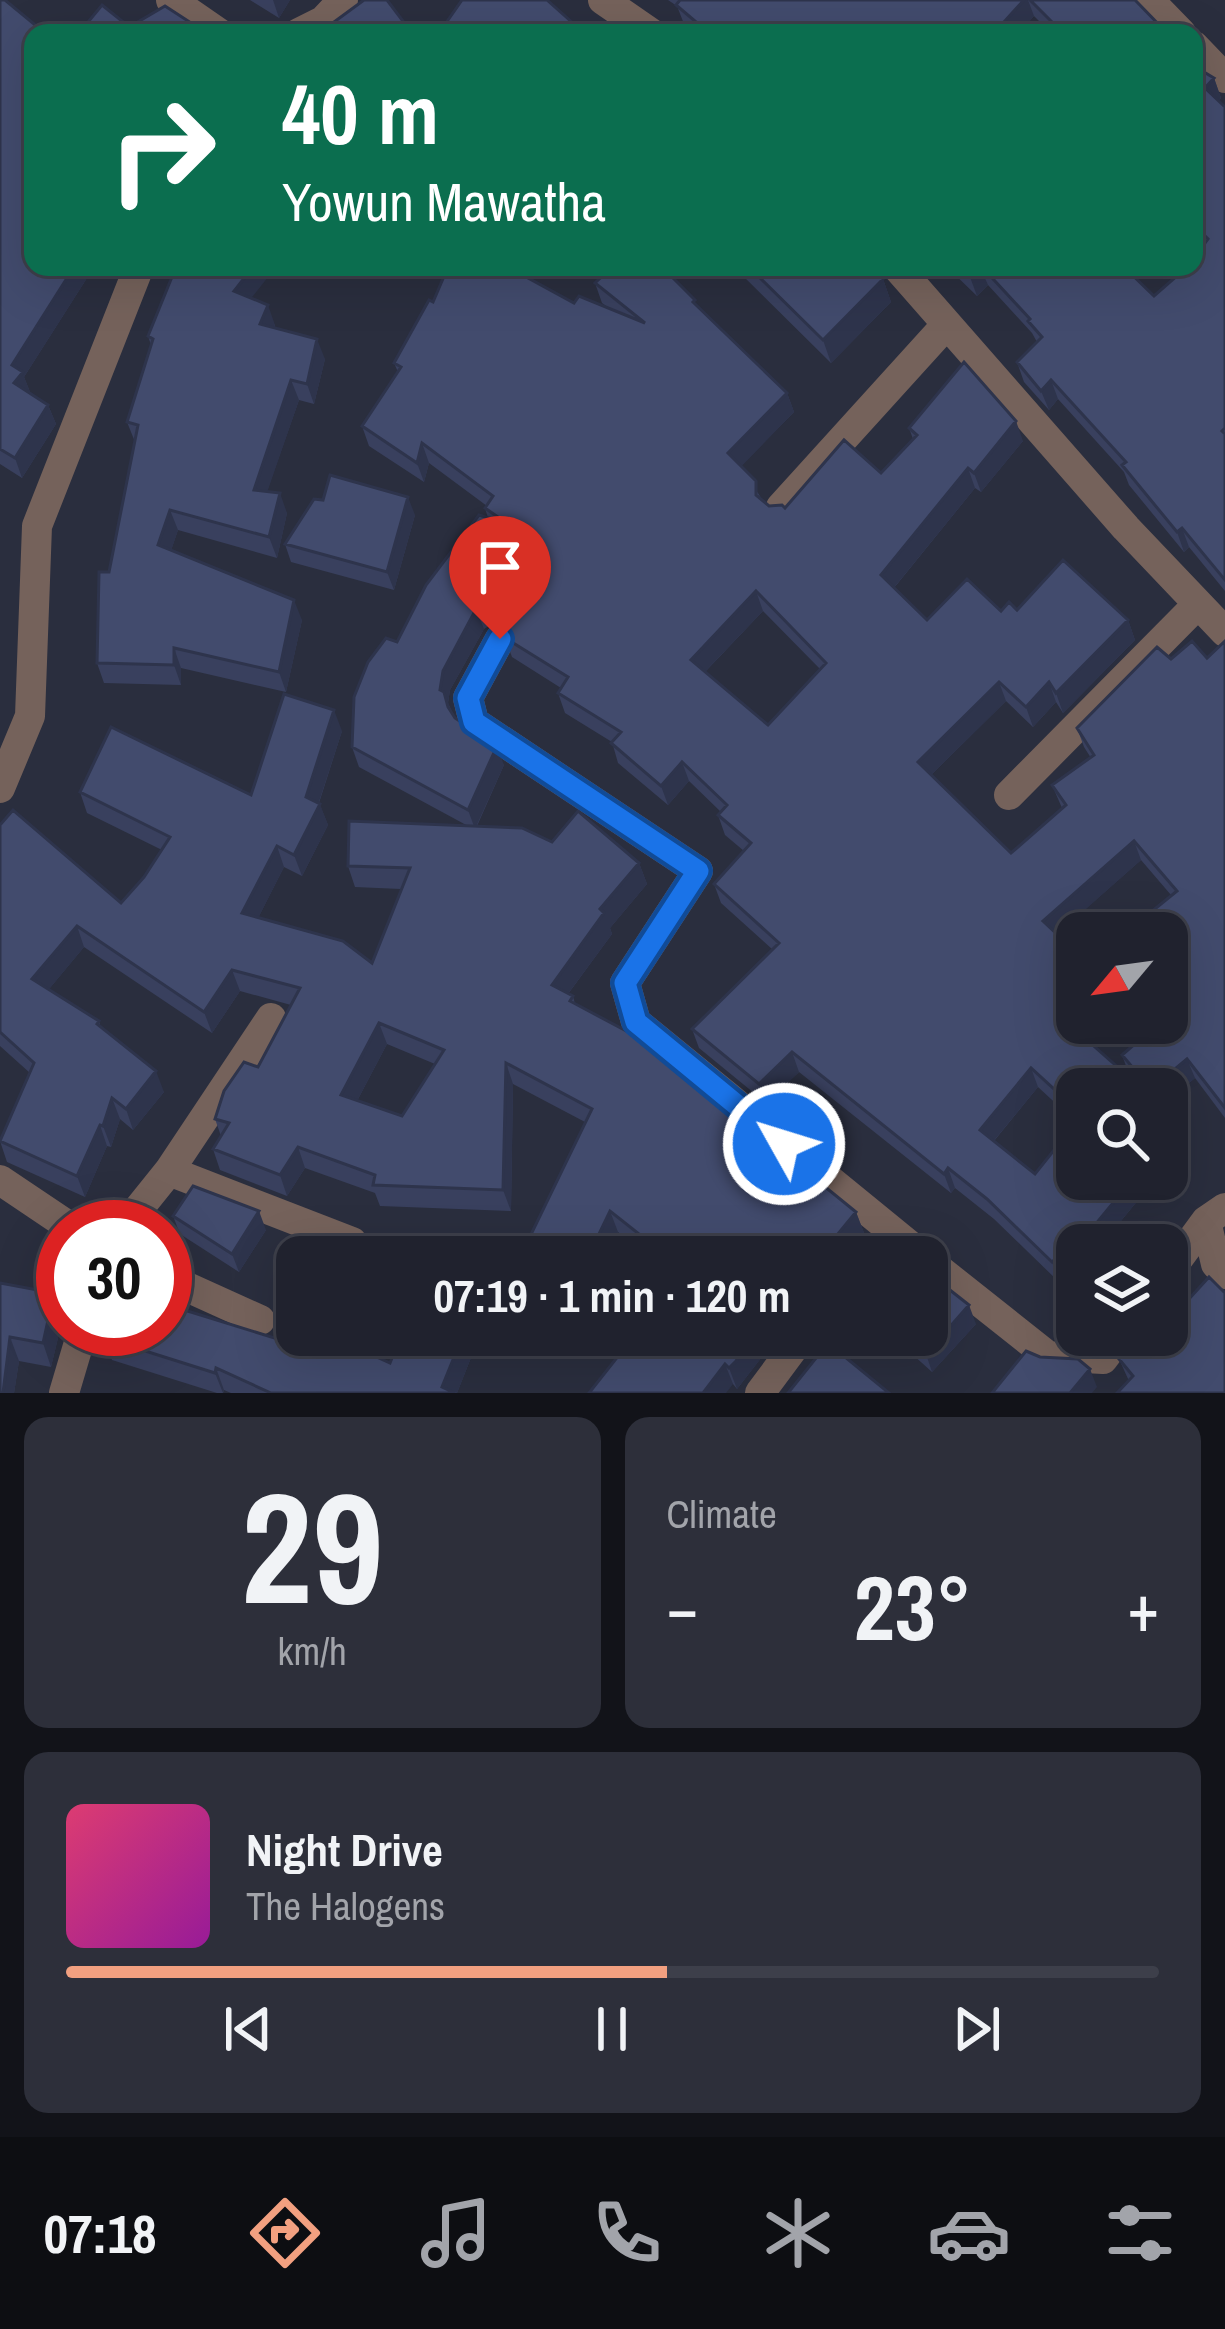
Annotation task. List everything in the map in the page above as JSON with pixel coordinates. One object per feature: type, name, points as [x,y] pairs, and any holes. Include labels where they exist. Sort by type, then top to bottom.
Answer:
[{"type":"street","points":[[171,0],[206,24]]},
{"type":"street","points":[[317,24],[343,0]]},
{"type":"street","points":[[603,0],[638,24]]},
{"type":"street","points":[[1149,0],[1172,24]]},
{"type":"street","points":[[1203,55],[1225,78]]},
{"type":"street","points":[[0,788],[30,716],[38,526],[135,276]]},
{"type":"street","points":[[905,276],[1126,528],[1225,632]]},
{"type":"street","points":[[781,507],[947,324]]},
{"type":"street","points":[[1009,795],[1197,605]]},
{"type":"street","points":[[500,639],[468,698],[474,722],[698,871],[625,983],[636,1022],[874,1236]]},
{"type":"street","points":[[146,1200],[271,1018]]},
{"type":"street","points":[[169,1171],[337,1236]]},
{"type":"street","points":[[0,1180],[36,1204]]},
{"type":"street","points":[[1188,1248],[1216,1214]]},
{"type":"street","points":[[1216,1214],[1216,1264],[1225,1274]]},
{"type":"street","points":[[948,1276],[1048,1356],[1103,1360],[1106,1356]]},
{"type":"street","points":[[192,1289],[260,1320]]},
{"type":"street","points":[[64,1393],[75,1356]]},
{"type":"street","points":[[760,1393],[787,1356]]},
{"type":"building","points":[[0,0],[5,0],[34,24],[24,24],[24,276],[68,276],[12,365],[23,372],[14,383],[48,405],[15,458],[0,449]]},
{"type":"building","points":[[364,0],[387,0],[405,24],[331,24]]},
{"type":"building","points":[[462,0],[547,0],[574,24],[445,24]]},
{"type":"building","points":[[680,0],[1024,0],[1002,24],[698,24],[676,5]]},
{"type":"building","points":[[1030,0],[1135,0],[1158,24],[1054,24]]},
{"type":"building","points":[[102,5],[126,24],[86,24]]},
{"type":"building","points":[[165,6],[192,24],[137,24]]},
{"type":"building","points":[[1203,71],[1214,78],[1205,88],[1225,107],[1225,580],[1182,528],[1177,532],[1122,465],[1126,462],[1051,380],[1041,391],[1017,362],[1042,337],[990,276],[1133,276],[1154,296],[1177,276],[1203,276],[1203,246],[1208,239],[1203,234]]},
{"type":"building","points":[[172,276],[246,276],[234,291],[268,305],[260,324],[317,339],[307,384],[291,380],[254,490],[280,493],[269,537],[170,510],[158,545],[294,600],[279,672],[174,648],[174,665],[97,663],[99,572],[109,572],[138,425],[127,422],[153,339],[148,336]]},
{"type":"building","points":[[444,276],[524,276],[574,303],[579,296],[645,323],[595,283],[602,276],[671,276],[787,393],[728,453],[756,481],[756,495],[769,506],[785,508],[844,440],[881,473],[917,435],[909,428],[964,362],[1016,421],[974,473],[968,468],[881,575],[927,620],[967,579],[1001,611],[1009,602],[1017,610],[1063,560],[1128,620],[1056,693],[1049,682],[1026,707],[999,682],[918,762],[1011,853],[1066,805],[1052,785],[1094,755],[1077,728],[1157,647],[1171,659],[1192,641],[1207,658],[1225,641],[1225,1108],[1187,1059],[1176,1068],[1133,1068],[1122,1055],[1135,1044],[1188,1044],[1188,912],[1151,912],[1177,891],[1134,841],[1043,921],[1056,933],[1056,1044],[1092,1044],[1119,1068],[1056,1068],[1056,1091],[1031,1068],[980,1130],[1035,1174],[1056,1148],[1056,1200],[1115,1200],[1096,1224],[1056,1224],[1052,1262],[987,1199],[948,1168],[944,1174],[792,1052],[759,1084],[692,1029],[779,943],[714,884],[751,843],[718,815],[727,805],[682,762],[661,786],[611,743],[621,732],[558,693],[568,677],[505,638],[512,618],[503,603],[491,600],[476,609],[443,671],[440,690],[455,718],[497,746],[468,810],[352,747],[354,697],[368,662],[386,638],[397,642],[426,585],[479,515],[508,524],[485,508],[493,496],[422,443],[417,463],[362,426],[401,367],[394,363]],"holes":[[[756,591],[826,663],[768,725],[691,660]]]},
{"type":"building","points":[[758,276],[883,279],[823,340]]},
{"type":"building","points":[[330,475],[408,497],[387,572],[285,544],[314,499],[323,500]]},
{"type":"building","points":[[284,694],[334,710],[306,797],[320,804],[294,855],[277,846],[242,913],[343,941],[372,963],[410,868],[348,866],[349,821],[522,828],[552,842],[578,811],[639,863],[600,909],[604,913],[552,985],[573,996],[570,1001],[647,1042],[856,1212],[836,1236],[642,1236],[610,1211],[598,1236],[530,1236],[592,1109],[506,1063],[503,1190],[373,1185],[375,1175],[298,1147],[280,1175],[213,1149],[229,1123],[215,1119],[224,1091],[244,1062],[258,1067],[300,988],[232,970],[204,1012],[77,926],[32,979],[99,1021],[156,1071],[126,1109],[112,1098],[77,1176],[0,1141],[34,1063],[0,1032],[0,825],[13,810],[121,903],[170,837],[80,792],[111,727],[251,795]],"holes":[[[379,1023],[444,1050],[402,1116],[341,1095]]]},
{"type":"building","points":[[193,1186],[259,1211],[232,1254],[192,1228],[192,1200],[184,1200]]},
{"type":"building","points":[[1209,1277],[1225,1293],[1225,1393],[1117,1393],[1133,1376],[1119,1359],[1122,1356],[1188,1356],[1188,1300]]},
{"type":"building","points":[[0,1283],[36,1290],[36,1342],[10,1337],[0,1393]]},
{"type":"building","points":[[948,1288],[969,1305],[948,1329]]},
{"type":"building","points":[[192,1312],[276,1339],[276,1356],[374,1356],[390,1363],[393,1356],[455,1356],[442,1387],[455,1393],[271,1393],[216,1368],[215,1373],[161,1356],[192,1356]]},
{"type":"building","points":[[1026,1351],[1040,1357],[1078,1359],[1090,1369],[1070,1393],[992,1393]]},
{"type":"building","points":[[618,1356],[740,1356],[729,1368],[725,1364],[703,1393],[589,1393]]},
{"type":"building","points":[[818,1356],[844,1356],[889,1393],[788,1393]]},
{"type":"route","points":[[500,639],[468,698],[474,722],[698,871],[625,983],[636,1022],[784,1144]]}]
